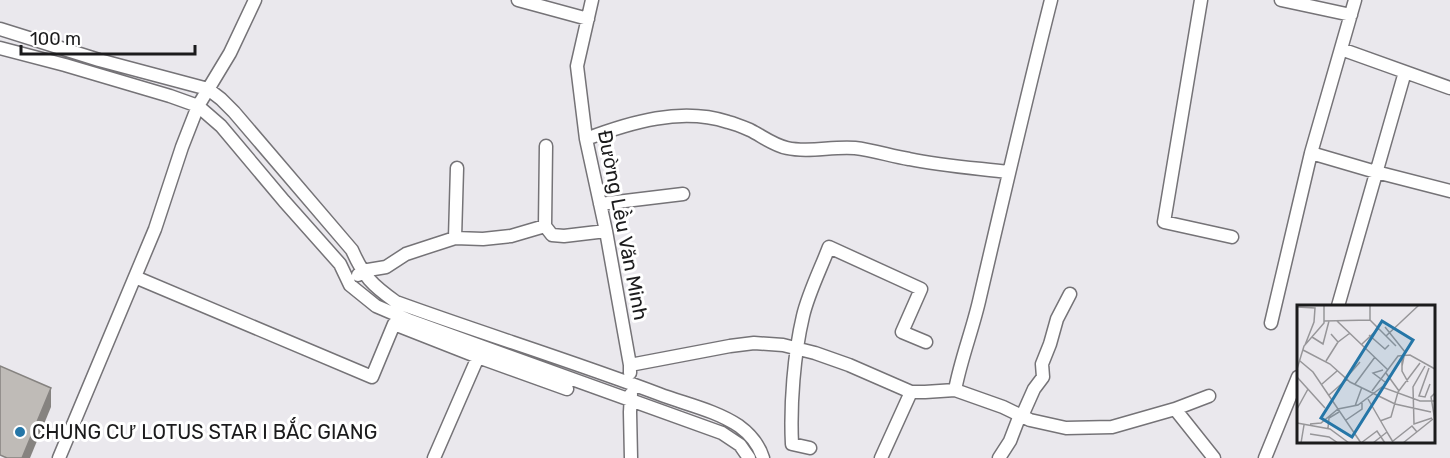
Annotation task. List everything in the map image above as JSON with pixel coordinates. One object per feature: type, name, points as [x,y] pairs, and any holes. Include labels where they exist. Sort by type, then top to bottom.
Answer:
[{"type":"street","points":[[59,458],[155,229],[198,106],[230,52],[255,0]]},
{"type":"street","points":[[518,0],[588,19]]},
{"type":"street","name":"Đường Lều Văn Minh","points":[[592,0],[578,66],[586,139],[606,231],[630,365],[631,458]]},
{"type":"street","points":[[956,390],[961,361],[974,322],[1024,105],[1052,0]]},
{"type":"street","points":[[1201,0],[1164,222],[1232,237]]},
{"type":"street","points":[[1281,0],[1351,15]]},
{"type":"street","points":[[1271,322],[1311,153],[1355,0]]},
{"type":"street","points":[[0,29],[99,60],[208,89],[234,112],[352,250],[362,271],[380,291],[396,302],[630,382],[726,418],[751,436],[761,450],[763,458]]},
{"type":"street","points":[[0,48],[65,65],[198,106],[221,126],[340,264],[350,285],[376,306],[411,321],[722,433],[740,444],[749,458]]},
{"type":"street","points":[[1341,49],[1450,88]]},
{"type":"street","points":[[1338,305],[1405,72]]},
{"type":"street","points":[[586,139],[639,121],[692,115],[727,121],[751,130],[785,148],[806,150],[828,147],[855,148],[911,160],[1009,172]]},
{"type":"street","points":[[546,146],[545,226],[552,235],[564,236],[606,231]]},
{"type":"street","points":[[1311,153],[1450,191]]},
{"type":"street","points":[[455,238],[457,168]]},
{"type":"street","points":[[600,204],[683,194]]},
{"type":"street","points":[[350,285],[362,271],[386,267],[406,254],[455,238],[483,239],[511,236],[545,226]]},
{"type":"street","points":[[810,448],[792,444],[791,421],[797,348],[804,314],[829,247],[921,289],[902,332],[926,342]]},
{"type":"street","points":[[135,277],[372,376],[394,324],[567,389]]},
{"type":"street","points":[[999,458],[1010,441],[1034,389],[1043,377],[1042,364],[1057,319],[1070,294]]},
{"type":"street","points":[[630,365],[729,346],[754,343],[783,345],[849,364],[911,392],[956,390],[1003,407],[1030,420],[1066,428],[1112,426],[1175,409],[1209,396]]},
{"type":"street","points":[[434,458],[478,357]]},
{"type":"street","points":[[1265,458],[1297,382]]},
{"type":"street","points":[[881,458],[911,392]]},
{"type":"street","points":[[1175,409],[1208,456]]},
{"type":"building","name":"CHUNG CƯ LOTUS STAR I BẮC GIANG","points":[[0,366],[51,388],[22,458],[7,458],[0,455]]},
{"type":"place","name":"CHUNG CƯ LOTUS STAR I BẮC GIANG","points":[[20,432]]}]
